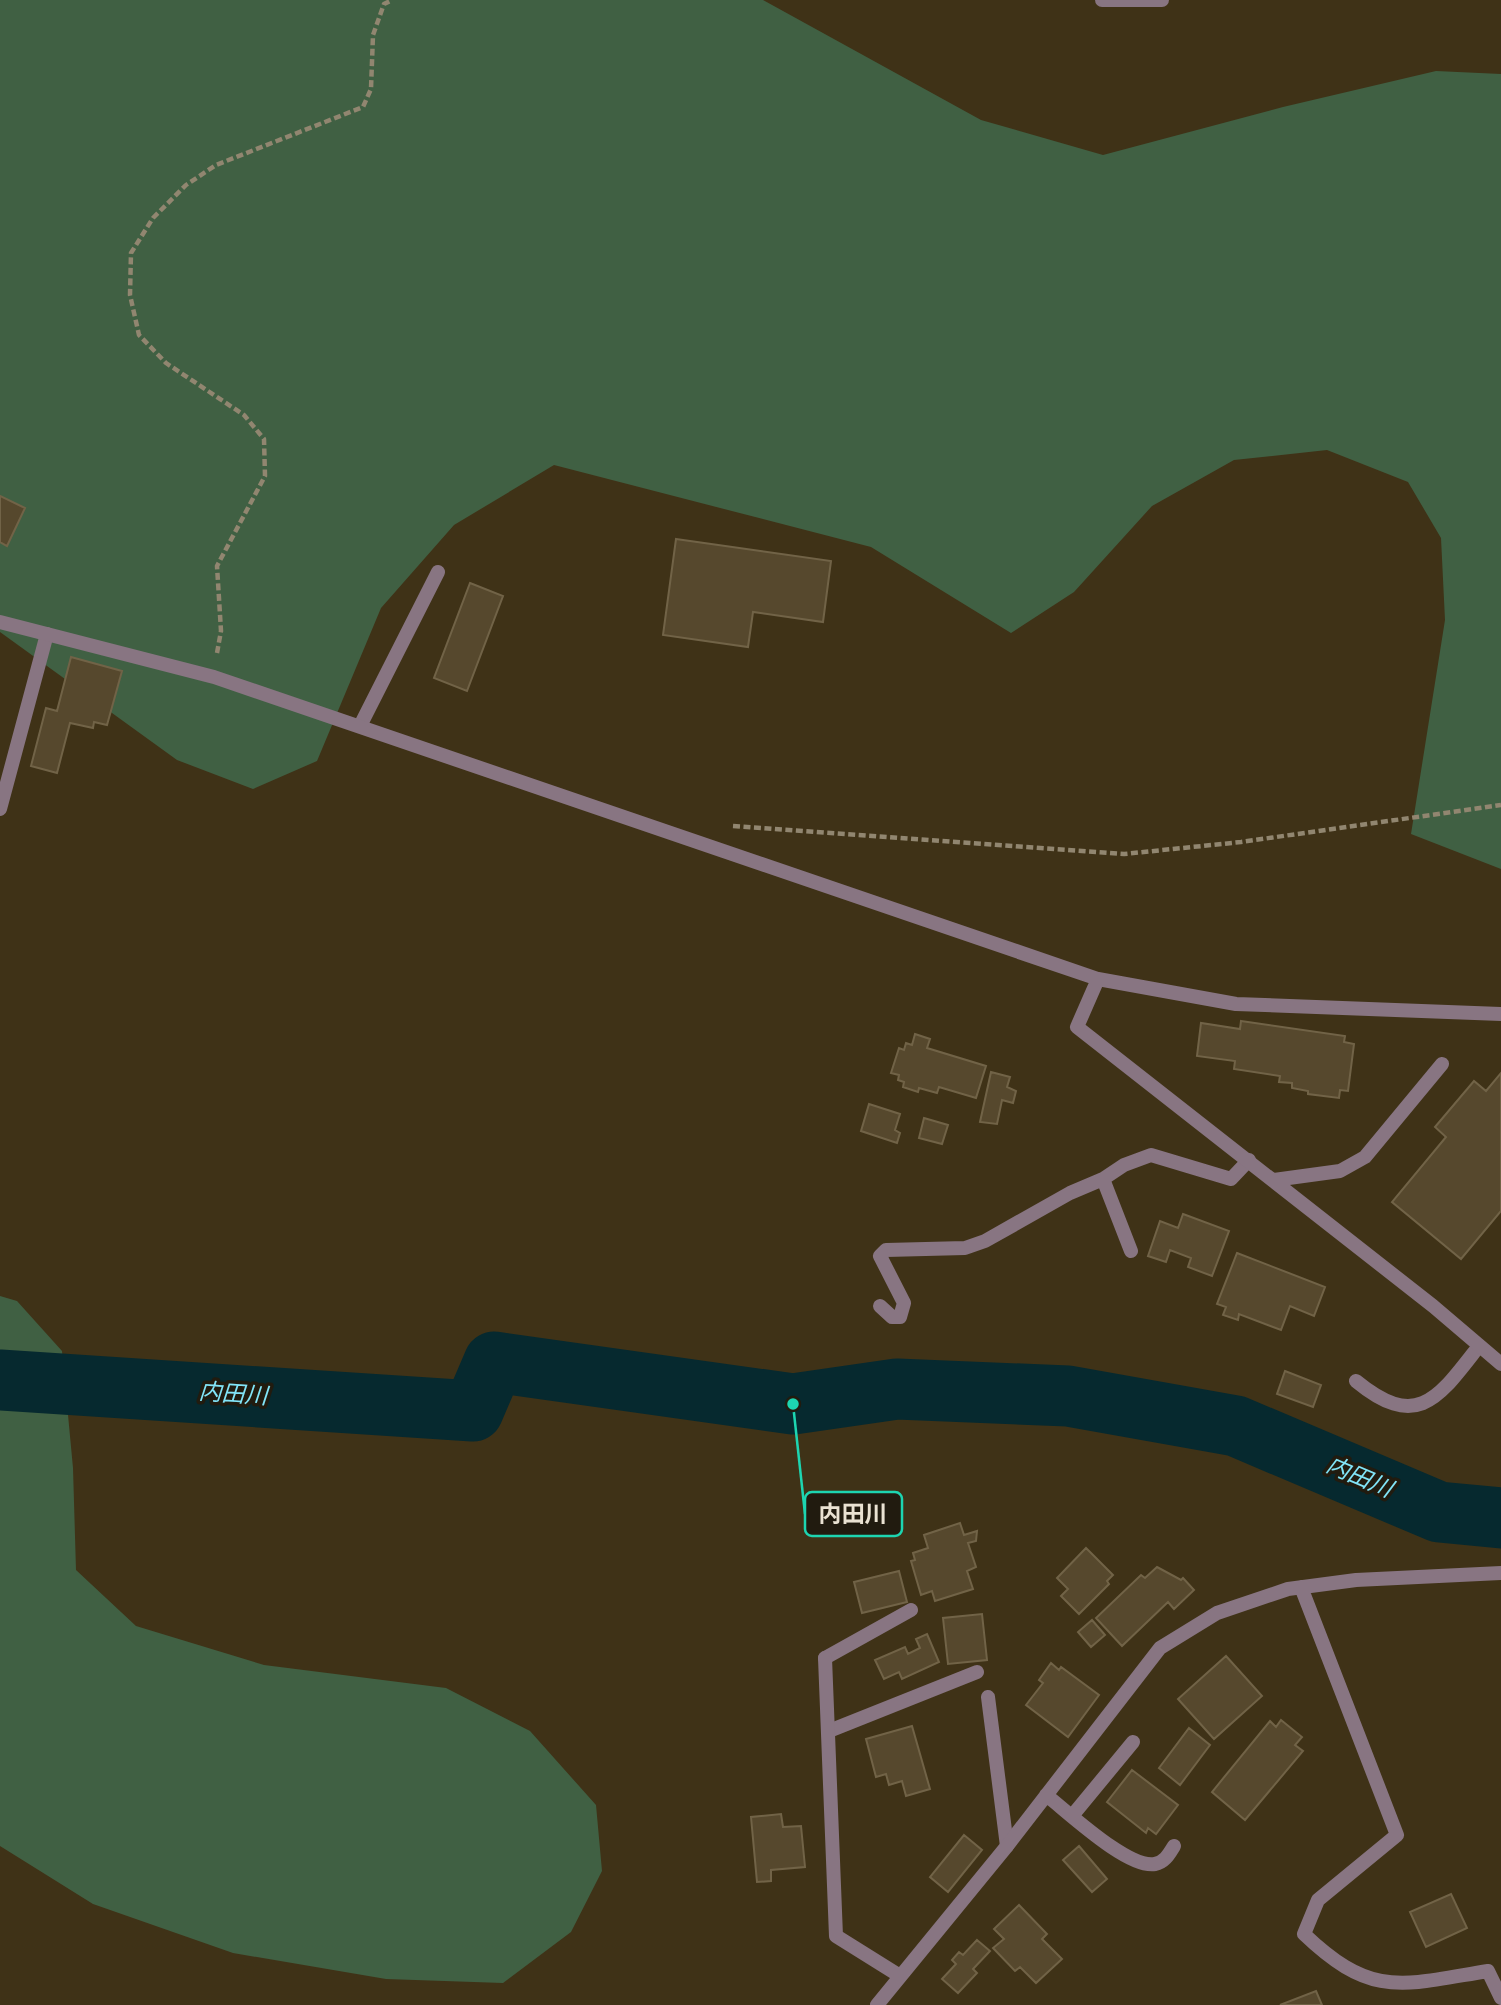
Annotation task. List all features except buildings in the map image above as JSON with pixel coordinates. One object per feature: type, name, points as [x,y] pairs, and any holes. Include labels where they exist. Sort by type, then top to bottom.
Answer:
[{"type":"street","points":[[1102,0],[1162,0]]},
{"type":"street","points":[[360,726],[438,572]]},
{"type":"street","points":[[0,622],[214,677],[1098,979],[1236,1004],[1501,1014]]},
{"type":"street","points":[[0,809],[47,634]]},
{"type":"street","points":[[1098,979],[1077,1027],[1249,1160],[1501,1364]]},
{"type":"street","points":[[1274,1180],[1340,1171],[1365,1157],[1442,1064]]},
{"type":"street","points":[[880,1306],[892,1317],[900,1317],[904,1303],[891,1272],[880,1256],[886,1250],[965,1248],[985,1241],[1070,1193],[1103,1179],[1124,1165],[1151,1155],[1231,1179],[1249,1160]]},
{"type":"street","points":[[1103,1179],[1131,1251]]},
{"type":"street","points":[[1356,1381],[1380,1401],[1406,1408],[1422,1404],[1449,1384],[1479,1346]]},
{"type":"street","points":[[877,2005],[1007,1846],[1160,1648],[1217,1613],[1301,1587],[1356,1580],[1501,1573]]},
{"type":"street","points":[[1301,1587],[1397,1835],[1318,1900],[1304,1934],[1353,1974],[1383,1982],[1412,1984],[1488,1971],[1501,1998]]},
{"type":"street","points":[[900,1976],[836,1936],[825,1658],[911,1610]]},
{"type":"street","points":[[829,1731],[978,1672]]},
{"type":"street","points":[[988,1697],[1007,1846]]},
{"type":"street","points":[[1072,1816],[1133,1742]]},
{"type":"street","points":[[1046,1796],[1122,1854],[1139,1862],[1153,1865],[1164,1861],[1174,1846]]},
{"type":"path","points":[[214,677],[221,631],[217,566],[265,476],[264,439],[244,415],[166,363],[139,335],[130,295],[131,253],[153,218],[186,185],[216,165],[363,107],[371,89],[373,35],[384,4],[392,0]]},
{"type":"path","points":[[721,825],[1124,854],[1241,842],[1501,804]]},
{"type":"green space","points":[[0,0],[763,0],[981,120],[1103,155],[1283,107],[1436,71],[1501,74],[1501,869],[1411,834],[1445,620],[1441,538],[1408,482],[1327,450],[1234,460],[1152,506],[1074,592],[1011,633],[871,547],[554,465],[454,525],[381,608],[317,761],[253,789],[177,760],[0,632]]},
{"type":"green space","points":[[0,1296],[17,1301],[62,1351],[73,1468],[76,1570],[136,1626],[264,1665],[446,1688],[530,1731],[596,1805],[602,1871],[571,1932],[503,1983],[386,1979],[233,1953],[93,1904],[0,1846]]},
{"type":"waterway","name":"内田川","points":[[0,1380],[473,1411],[494,1362],[793,1404],[897,1389],[1068,1396],[1236,1426],[1439,1512],[1501,1518]]},
{"type":"place","name":"内田川","points":[[793,1404]]}]
